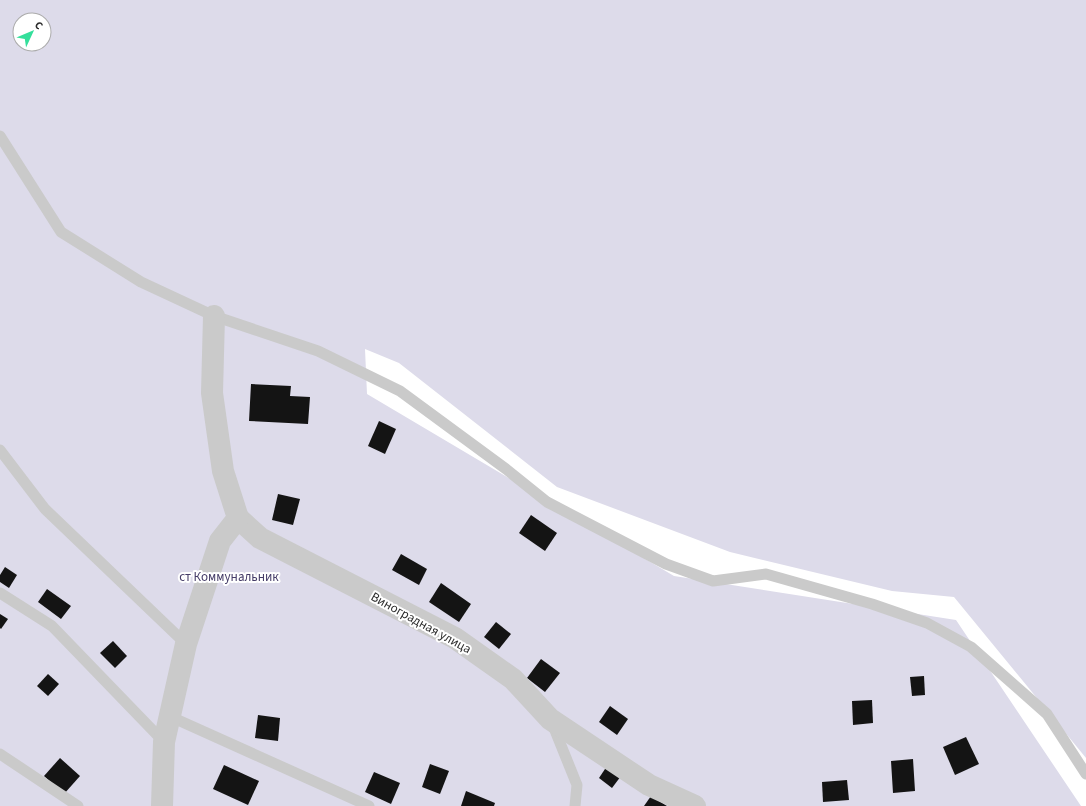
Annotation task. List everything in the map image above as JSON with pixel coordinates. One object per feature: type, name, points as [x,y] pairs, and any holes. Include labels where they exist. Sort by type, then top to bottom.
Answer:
[{"type":"street","points":[[162,806],[164,742],[186,644],[220,542],[238,518],[223,471],[212,393],[214,316]]},
{"type":"street","name":"Виноградная улица","points":[[238,518],[260,538],[455,638],[513,679],[550,719],[649,785],[695,806]]},
{"type":"lane","points":[[0,136],[61,232],[141,282],[214,316],[318,351],[400,391],[506,469],[547,502],[666,564],[713,581],[766,574],[872,604],[927,622],[971,647],[1047,714],[1086,774]]},
{"type":"lane","points":[[0,450],[45,509],[186,644]]},
{"type":"lane","points":[[0,593],[52,626],[164,742]]},
{"type":"lane","points":[[169,716],[369,806]]},
{"type":"lane","points":[[550,719],[577,785],[575,806]]},
{"type":"lane","points":[[0,754],[78,806]]},
{"type":"green space","name":"ст Коммунальник","points":[[0,0],[1086,0],[1086,758],[954,597],[892,591],[730,552],[557,487],[399,363],[365,349],[367,394],[674,576],[956,620],[1081,806],[0,806]]},
{"type":"building","points":[[251,384],[291,386],[290,396],[310,397],[308,424],[249,421]]},
{"type":"building","points":[[379,421],[396,429],[385,454],[368,446]]},
{"type":"building","points":[[278,494],[300,499],[293,525],[272,520]]},
{"type":"building","points":[[531,515],[557,533],[545,551],[519,533]]},
{"type":"building","points":[[401,554],[427,569],[419,585],[392,570]]},
{"type":"building","points":[[5,567],[17,575],[9,588],[0,582],[0,575]]},
{"type":"building","points":[[441,583],[471,604],[459,622],[429,602]]},
{"type":"building","points":[[47,589],[71,606],[61,619],[38,602]]},
{"type":"building","points":[[0,614],[8,619],[1,629],[0,628]]},
{"type":"building","points":[[496,622],[511,634],[499,649],[484,637]]},
{"type":"building","points":[[113,641],[127,656],[115,668],[100,653]]},
{"type":"building","points":[[541,659],[560,673],[545,692],[527,678]]},
{"type":"building","points":[[48,674],[59,684],[48,696],[37,686]]},
{"type":"building","points":[[924,676],[925,695],[912,696],[910,677]]},
{"type":"building","points":[[872,700],[873,723],[853,725],[852,701]]},
{"type":"building","points":[[610,706],[628,719],[617,735],[599,722]]},
{"type":"building","points":[[258,715],[280,718],[278,741],[255,738]]},
{"type":"building","points":[[966,737],[979,764],[955,775],[943,747]]},
{"type":"building","points":[[60,758],[80,776],[64,794],[44,776]]},
{"type":"building","points":[[913,759],[915,791],[893,793],[891,761]]},
{"type":"building","points":[[430,764],[449,771],[440,794],[422,787]]},
{"type":"building","points":[[224,765],[259,781],[248,805],[213,789]]},
{"type":"building","points":[[607,766],[621,776],[612,788],[599,778]]},
{"type":"building","points":[[374,772],[400,783],[391,804],[365,792]]},
{"type":"building","points":[[847,780],[849,800],[823,802],[822,782]]},
{"type":"building","points":[[466,791],[495,803],[494,806],[461,806]]},
{"type":"building","points":[[651,796],[667,806],[644,806]]}]
